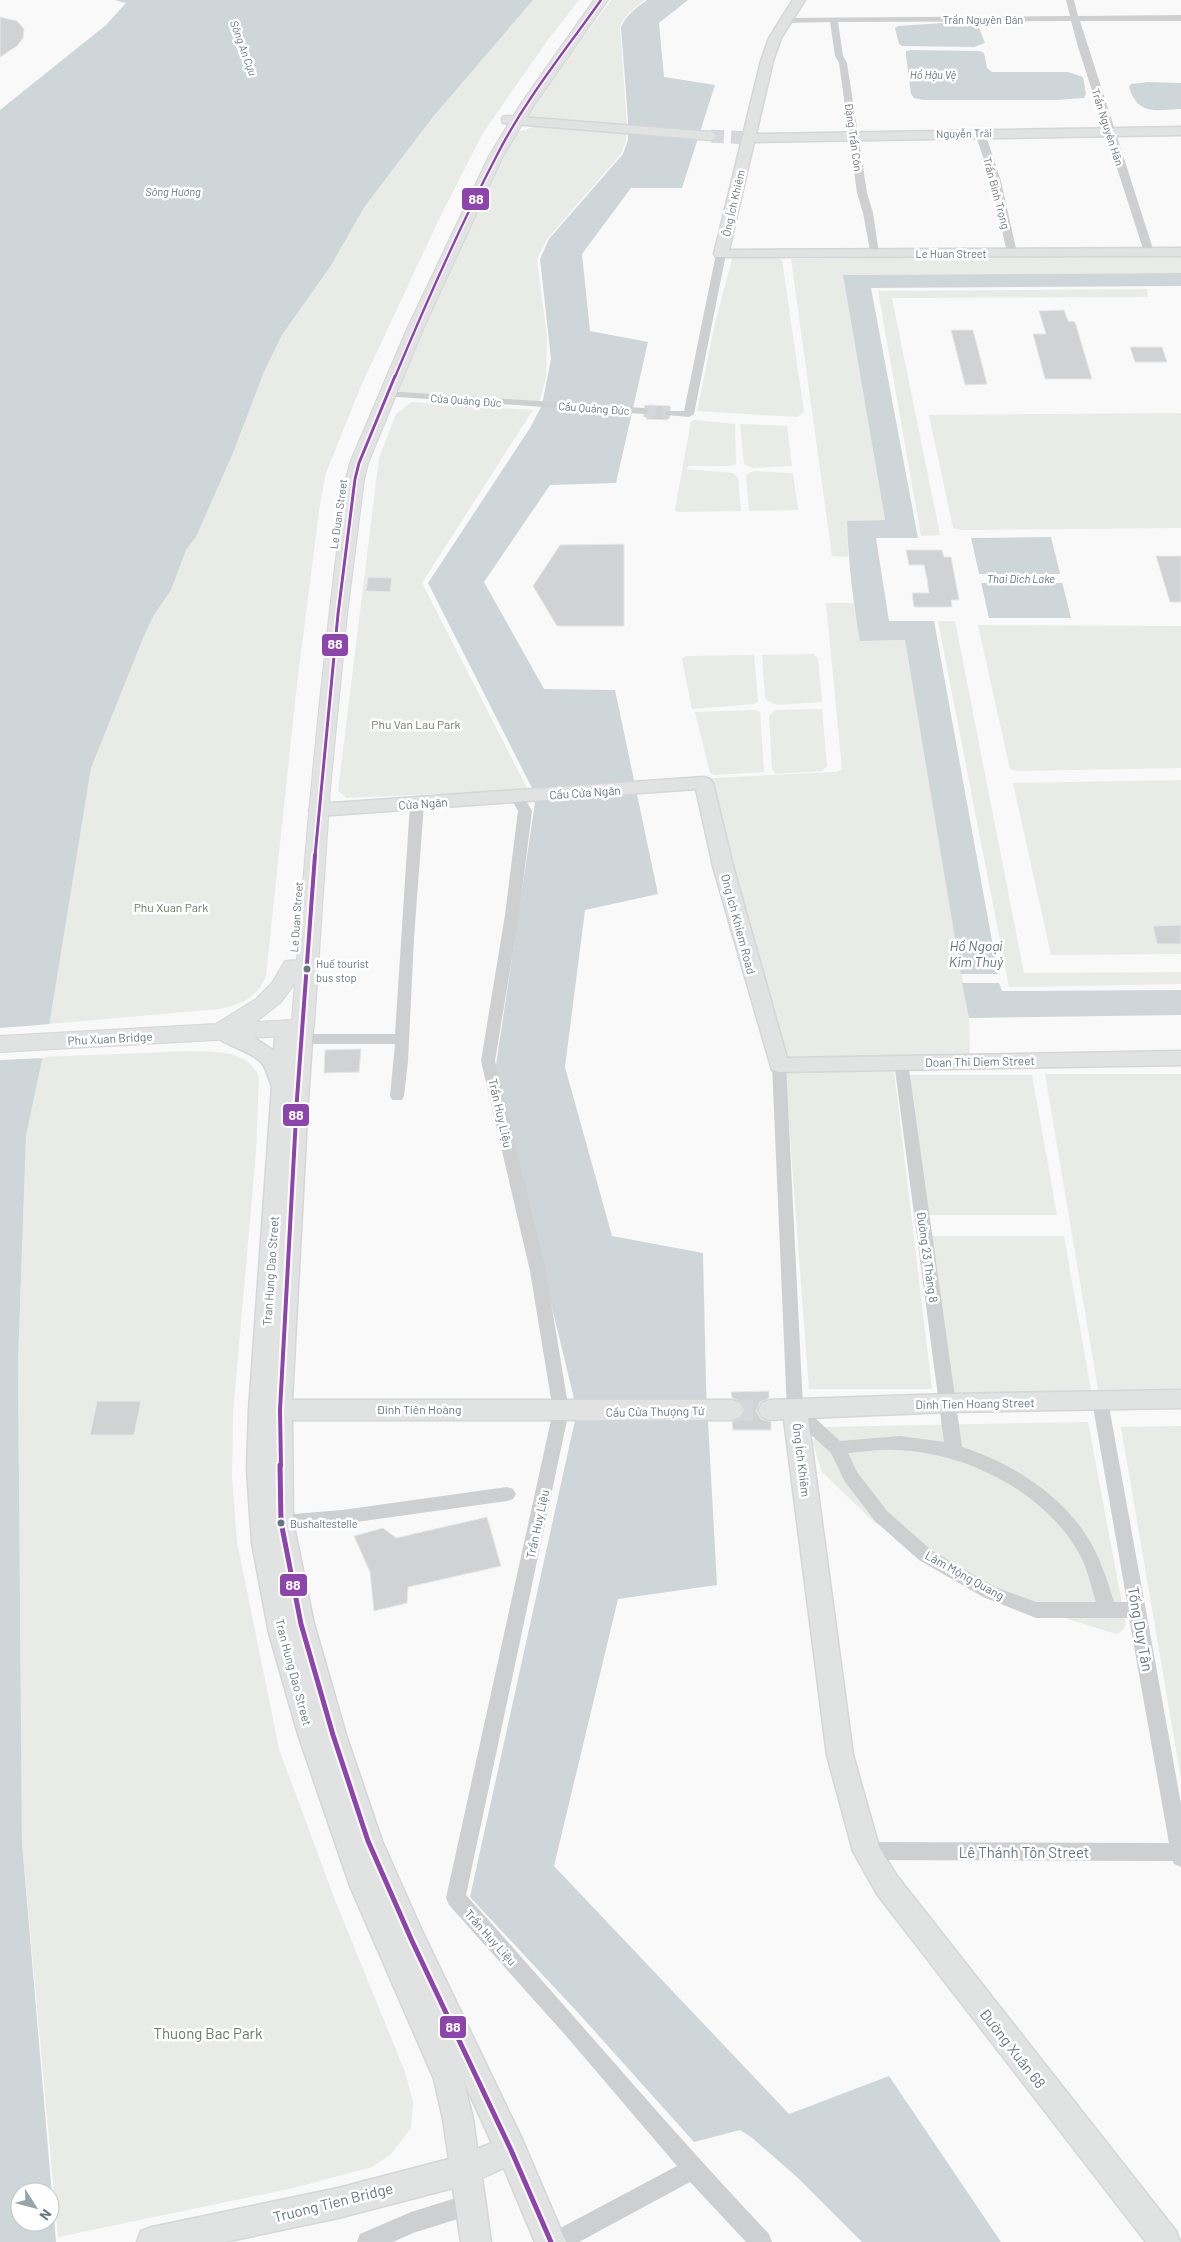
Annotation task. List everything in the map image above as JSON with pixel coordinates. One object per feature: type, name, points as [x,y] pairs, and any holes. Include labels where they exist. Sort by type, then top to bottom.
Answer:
[{"type":"main road","name":"Le Duan Street","points":[[513,121],[526,92],[593,0]]},
{"type":"main road","name":"Le Duan Street","points":[[297,1032],[293,966],[311,810],[342,482],[382,394],[397,343],[474,182],[513,121],[601,0]]},
{"type":"main road","name":"Ông Ích Khiêm","points":[[721,254],[767,61],[775,38],[799,0]]},
{"type":"main road","points":[[513,121],[711,136]]},
{"type":"main road","name":"Nguyễn Trãi","points":[[748,138],[1181,131]]},
{"type":"main road","name":"Le Huan Street","points":[[721,254],[1181,252]]},
{"type":"main road","name":"Cầu Cửa Ngăn","points":[[523,797],[704,783]]},
{"type":"main road","name":"Ong Ich Khiem Road","points":[[704,783],[726,875],[779,1064]]},
{"type":"main road","name":"Cửa Ngăn","points":[[311,810],[523,797]]},
{"type":"main road","name":"Le Duan Street","points":[[297,1032],[311,810]]},
{"type":"main road","points":[[220,1031],[263,1007],[280,990],[293,966]]},
{"type":"main road","points":[[220,1031],[239,1039],[271,1059],[281,1084]]},
{"type":"main road","name":"Phu Xuan Bridge","points":[[0,1044],[220,1031],[297,1032]]},
{"type":"main road","name":"Tran Hung Dao Street","points":[[297,1032],[281,1084],[270,1410],[281,1522],[301,1624],[333,1734],[368,1841],[412,1941],[511,2150],[551,2242]]},
{"type":"main road","name":"Tran Hung Dao Street","points":[[297,1032],[297,1099],[270,1410],[259,1469],[264,1543],[282,1633],[312,1734],[364,1886],[448,2078],[458,2118],[469,2205],[476,2242]]},
{"type":"main road","name":"Doan Thi Diem Street","points":[[779,1064],[1181,1058]]},
{"type":"main road","name":"Dinh Tien Hoang Street","points":[[770,1410],[948,1403],[1181,1400]]},
{"type":"main road","name":"Đinh Tiên Hoàng","points":[[270,1410],[450,1409],[569,1411]]},
{"type":"main road","name":"Cầu Cửa Thượng Tứ","points":[[569,1411],[732,1410]]},
{"type":"main road","name":"Ông Ích Khiêm","points":[[795,1410],[840,1755],[866,1851]]},
{"type":"main road","name":"Đường Xuân 68","points":[[866,1851],[887,1885],[925,1935],[1165,2242]]},
{"type":"main road","name":"Truong Tien Bridge","points":[[152,2242],[338,2203],[465,2170],[511,2150]]},
{"type":"street","name":"Trần Nguyên Hãn","points":[[1070,0],[1082,47],[1149,252]]},
{"type":"street","name":"Trần Nguyên Đán","points":[[785,20],[1181,18]]},
{"type":"street","name":"Đặng Trần Côn","points":[[834,20],[862,193],[868,213],[874,254]]},
{"type":"street","name":"Trần Bình Trọng","points":[[980,133],[996,181],[1012,253]]},
{"type":"street","name":"Ông Ích Khiêm","points":[[670,413],[689,414],[721,254]]},
{"type":"street","name":"Cửa Quảng Đức","points":[[382,394],[544,405]]},
{"type":"street","name":"Cầu Quảng Đức","points":[[544,405],[644,411]]},
{"type":"street","name":"Trần Huy Liệu","points":[[523,797],[525,810],[512,915],[488,1061],[569,1411],[456,1898],[574,2030],[693,2169]]},
{"type":"street","points":[[397,1096],[401,1061],[417,804]]},
{"type":"street","points":[[297,1032],[401,1039]]},
{"type":"street","name":"Đường 23 Tháng 8","points":[[901,1062],[954,1452]]},
{"type":"street","name":"Ông Ích Khiêm","points":[[779,1064],[795,1410]]},
{"type":"street","name":"Tống Duy Tân","points":[[1100,1400],[1181,1854]]},
{"type":"street","name":"Lâm Mộng Quang","points":[[795,1410],[837,1448],[851,1477],[881,1516],[925,1555],[989,1592],[1036,1610],[1138,1610]]},
{"type":"street","points":[[837,1448],[894,1442],[921,1444],[954,1452],[1002,1472],[1033,1492],[1068,1522],[1091,1559],[1108,1610]]},
{"type":"street","points":[[281,1522],[342,1517],[507,1494]]},
{"type":"street","name":"Lê Thánh Tôn Street","points":[[866,1851],[1181,1854]]},
{"type":"street","points":[[556,2242],[693,2169],[761,2242]]},
{"type":"street","points":[[368,2242],[411,2224],[469,2205]]},
{"type":"green space","name":"Phu Xuan Park","points":[[533,0],[579,0],[547,41],[483,133],[441,215],[361,386],[326,473],[320,504],[297,684],[266,975],[263,983],[248,999],[219,1009],[49,1024],[91,768],[144,636],[154,615],[171,590],[186,550],[196,537],[233,453],[264,372],[282,335],[330,267],[365,206],[433,117]]},
{"type":"green space","points":[[611,0],[645,0],[627,15],[620,27],[627,127],[537,121],[529,117],[528,112]]},
{"type":"green space","points":[[540,125],[626,133],[626,140],[621,154],[547,239],[537,259],[547,338],[546,377],[540,400],[536,403],[402,393],[397,390],[396,385],[479,203],[515,133]]},
{"type":"green space","points":[[1181,254],[1181,273],[843,275],[885,520],[847,521],[848,557],[832,556],[791,259]]},
{"type":"green space","points":[[733,256],[769,256],[782,260],[804,412],[797,417],[697,411],[715,323]]},
{"type":"green space","points":[[1147,289],[1148,297],[892,298],[940,535],[921,536],[878,291]]},
{"type":"green space","name":"Phu Van Lau Park","points":[[412,402],[533,410],[422,583],[528,790],[347,798],[338,791],[379,458],[396,414]]},
{"type":"green space","points":[[1181,413],[1181,528],[961,530],[953,528],[929,415]]},
{"type":"green space","points":[[691,421],[735,424],[736,464],[729,466],[688,466],[687,469],[733,473],[738,478],[741,511],[678,512],[675,510]]},
{"type":"green space","points":[[740,424],[787,426],[792,466],[753,468],[744,464]]},
{"type":"green space","points":[[754,471],[793,473],[798,510],[749,511],[746,475]]},
{"type":"green space","points":[[826,603],[855,603],[854,607],[861,641],[905,640],[969,1018],[970,1056],[783,1058],[730,933],[693,779],[836,772],[842,769]]},
{"type":"green space","points":[[938,621],[955,621],[1024,973],[1181,972],[1181,984],[1009,987]]},
{"type":"green space","points":[[978,625],[1181,626],[1181,768],[1016,771],[1010,769]]},
{"type":"green space","points":[[813,654],[818,658],[822,702],[778,705],[765,698],[762,655]]},
{"type":"green space","points":[[754,655],[758,701],[755,704],[692,709],[682,659],[686,656]]},
{"type":"green space","points":[[822,709],[827,766],[822,771],[776,774],[772,769],[769,716],[776,710]]},
{"type":"green space","points":[[755,710],[760,712],[764,772],[715,775],[710,773],[695,712]]},
{"type":"green space","points":[[1181,780],[1181,954],[1051,955],[1013,783]]},
{"type":"green space","name":"Thuong Bac Park","points":[[191,1051],[221,1053],[240,1057],[248,1062],[255,1069],[259,1078],[256,1152],[233,1413],[232,1478],[237,1542],[279,1749],[335,1900],[405,2072],[413,2102],[411,2128],[391,2154],[372,2167],[293,2188],[58,2237],[58,2232],[60,2232],[60,2182],[53,2182],[22,1843],[18,1363],[26,1136],[42,1057]]},
{"type":"green space","points":[[785,1071],[894,1071],[932,1389],[809,1389]]},
{"type":"green space","points":[[1045,1074],[1181,1074],[1181,1395],[1099,1395]]},
{"type":"green space","points":[[908,1075],[1032,1075],[1057,1215],[925,1215]]},
{"type":"green space","points":[[932,1236],[1064,1236],[1092,1396],[952,1395]]},
{"type":"green space","points":[[1088,1422],[1126,1625],[1122,1631],[1116,1634],[1006,1600],[902,1534],[875,1523],[822,1472],[812,1441],[823,1427]]},
{"type":"green space","points":[[1181,1426],[1181,1779],[1121,1427]]},
{"type":"water","name":"Sông Hương","points":[[114,0],[533,0],[433,117],[365,206],[330,267],[282,335],[264,372],[233,453],[196,537],[186,550],[171,590],[154,615],[144,636],[91,768],[49,1026],[26,1136],[18,1363],[22,1843],[51,2182],[10,2182],[10,2232],[55,2232],[56,2242],[0,2242],[0,110],[106,25],[126,3]]},
{"type":"water","points":[[647,0],[688,0],[659,23],[664,77],[715,85],[682,188],[631,188],[582,254],[590,331],[648,342],[616,483],[550,485],[484,582],[544,689],[615,690],[658,894],[585,910],[565,1067],[612,1236],[703,1253],[706,1385],[717,1585],[618,1599],[554,1866],[789,2114],[889,2076],[1001,2242],[862,2242],[798,2178],[751,2137],[740,2130],[694,2142],[581,2016],[470,1897],[577,1411],[495,1072],[536,796],[428,583],[530,428],[542,405],[551,359],[540,259],[549,239],[623,154],[628,140],[628,120],[621,27],[629,15]]},
{"type":"water","points":[[943,23],[974,25],[979,28],[985,43],[974,47],[902,46],[899,44],[895,28],[898,26]]},
{"type":"water","name":"Hồ Hậu Vệ","points":[[906,51],[980,51],[984,53],[987,68],[992,72],[1068,72],[1083,77],[1086,94],[1084,98],[1056,100],[923,100],[914,98],[911,94],[906,55]]},
{"type":"water","points":[[1148,82],[1181,83],[1181,109],[1156,110],[1143,107],[1137,103],[1129,87],[1131,84]]},
{"type":"water","name":"Hồ Ngoại Kim Thuỷ","points":[[1181,273],[1181,286],[871,288],[918,538],[876,538],[889,621],[934,621],[998,974],[961,974],[905,640],[860,641],[851,581],[847,521],[885,520],[843,275]]},
{"type":"water","name":"Thai Dich Lake","points":[[1051,537],[1071,618],[989,618],[971,538]]},
{"type":"water","name":"Hồ Ngoại Kim Thuỷ","points":[[962,983],[999,983],[1002,991],[1181,990],[1181,1015],[969,1018]]},
{"type":"pier","points":[[977,574],[1063,574],[1065,583],[979,583]]},
{"type":"pier","points":[[51,1024],[45,1058],[0,1060],[0,1028]]},
{"type":"building","points":[[0,17],[17,21],[24,29],[23,38],[17,46],[0,57]]},
{"type":"building","points":[[1064,310],[1068,321],[1075,322],[1092,379],[1045,379],[1033,334],[1046,334],[1039,311]]},
{"type":"building","points":[[951,330],[973,330],[987,384],[965,385]]},
{"type":"building","points":[[1130,347],[1162,347],[1167,362],[1135,362]]},
{"type":"building","points":[[649,405],[670,406],[669,409],[663,412],[664,416],[668,417],[667,420],[646,419],[647,414],[651,412],[648,408]]},
{"type":"building","points":[[624,544],[624,626],[557,626],[533,586],[560,545]]},
{"type":"building","points":[[906,550],[942,550],[944,557],[951,557],[959,600],[951,600],[952,607],[914,607],[912,593],[929,593],[924,565],[909,565]]},
{"type":"building","points":[[1156,556],[1181,556],[1181,602],[1170,602]]},
{"type":"building","points":[[368,577],[392,578],[390,592],[366,591]]},
{"type":"building","points":[[1181,925],[1181,944],[1157,944],[1153,926]]},
{"type":"building","points":[[361,1049],[359,1072],[324,1073],[325,1050]]},
{"type":"building","points":[[769,1391],[769,1398],[760,1402],[756,1411],[761,1419],[771,1422],[771,1430],[733,1430],[732,1422],[742,1418],[746,1409],[741,1401],[732,1398],[731,1392]]},
{"type":"building","points":[[97,1401],[141,1401],[134,1435],[90,1435]]},
{"type":"building","points":[[487,1517],[501,1566],[408,1587],[407,1603],[374,1611],[370,1572],[354,1536],[383,1528],[396,1538]]},
{"type":"tunnel","points":[[711,136],[748,138]]},
{"type":"tunnel","points":[[644,411],[670,413]]},
{"type":"tunnel","points":[[732,1410],[770,1410]]},
{"type":"transit line","name":"88","points":[[551,2242],[511,2150],[412,1941],[368,1841],[333,1735],[301,1624],[281,1522],[280,1410],[297,1099],[320,789],[338,614],[355,479],[359,463],[415,329],[496,156],[527,105],[601,0]]},
{"type":"place","name":"Huế tourist bus stop","points":[[307,969]]},
{"type":"place","name":"Bushaltestelle","points":[[281,1523]]},
{"type":"water label","name":"Sông An Cựu","points":[[244,48]]}]
